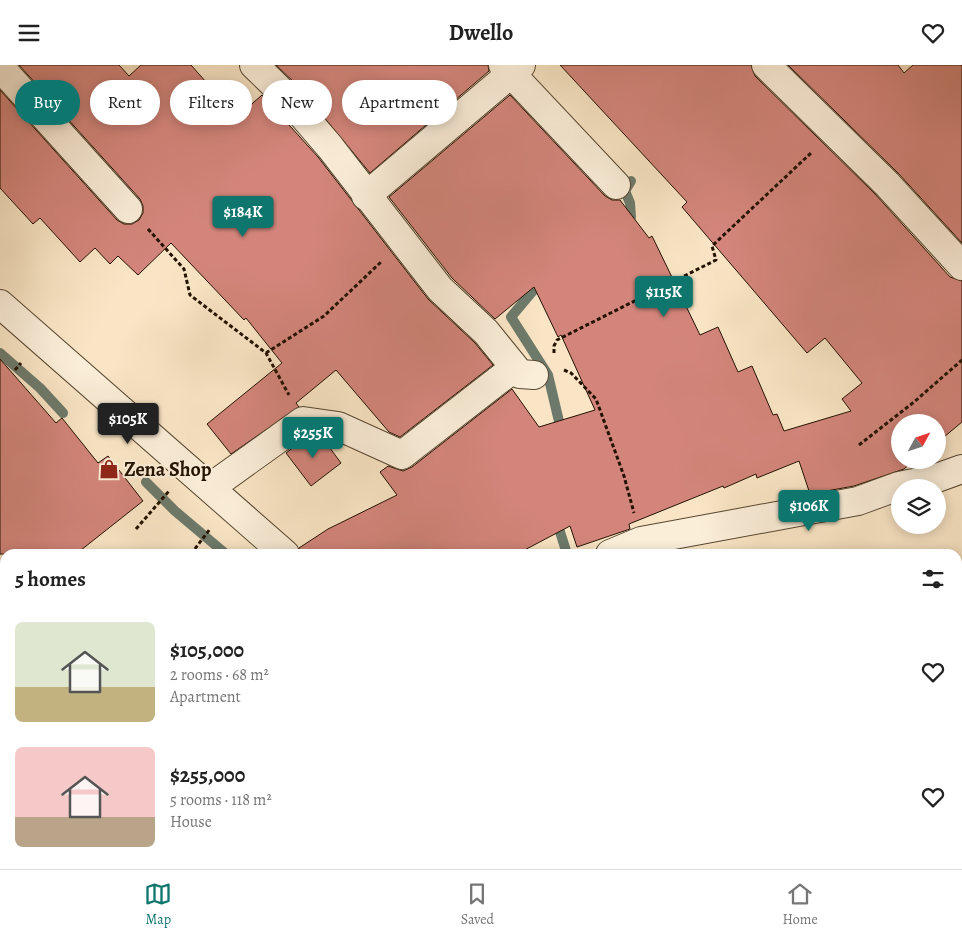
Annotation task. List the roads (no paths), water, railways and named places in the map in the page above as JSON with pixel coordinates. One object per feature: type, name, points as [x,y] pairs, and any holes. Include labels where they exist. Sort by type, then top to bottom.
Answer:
[{"type":"street","points":[[211,487],[303,421],[338,426],[402,455],[536,370],[486,333],[440,289],[305,118],[254,65]]},
{"type":"street","points":[[766,65],[832,133],[887,184],[962,266]]},
{"type":"street","points":[[0,67],[128,209]]},
{"type":"street","points":[[366,196],[512,68],[616,185]]},
{"type":"street","points":[[0,304],[279,549]]},
{"type":"street","points":[[622,549],[641,541],[858,501],[899,486],[934,479],[962,469]]},
{"type":"waterway","points":[[624,225],[631,217],[630,203],[625,191],[631,181]]},
{"type":"waterway","points":[[542,280],[511,317],[548,375],[562,434]]},
{"type":"waterway","points":[[0,353],[40,388],[63,413]]},
{"type":"waterway","points":[[146,482],[175,511],[220,549]]},
{"type":"waterway","points":[[556,519],[565,549]]},
{"type":"place","name":"Zena Shop","points":[[109,469]]}]
